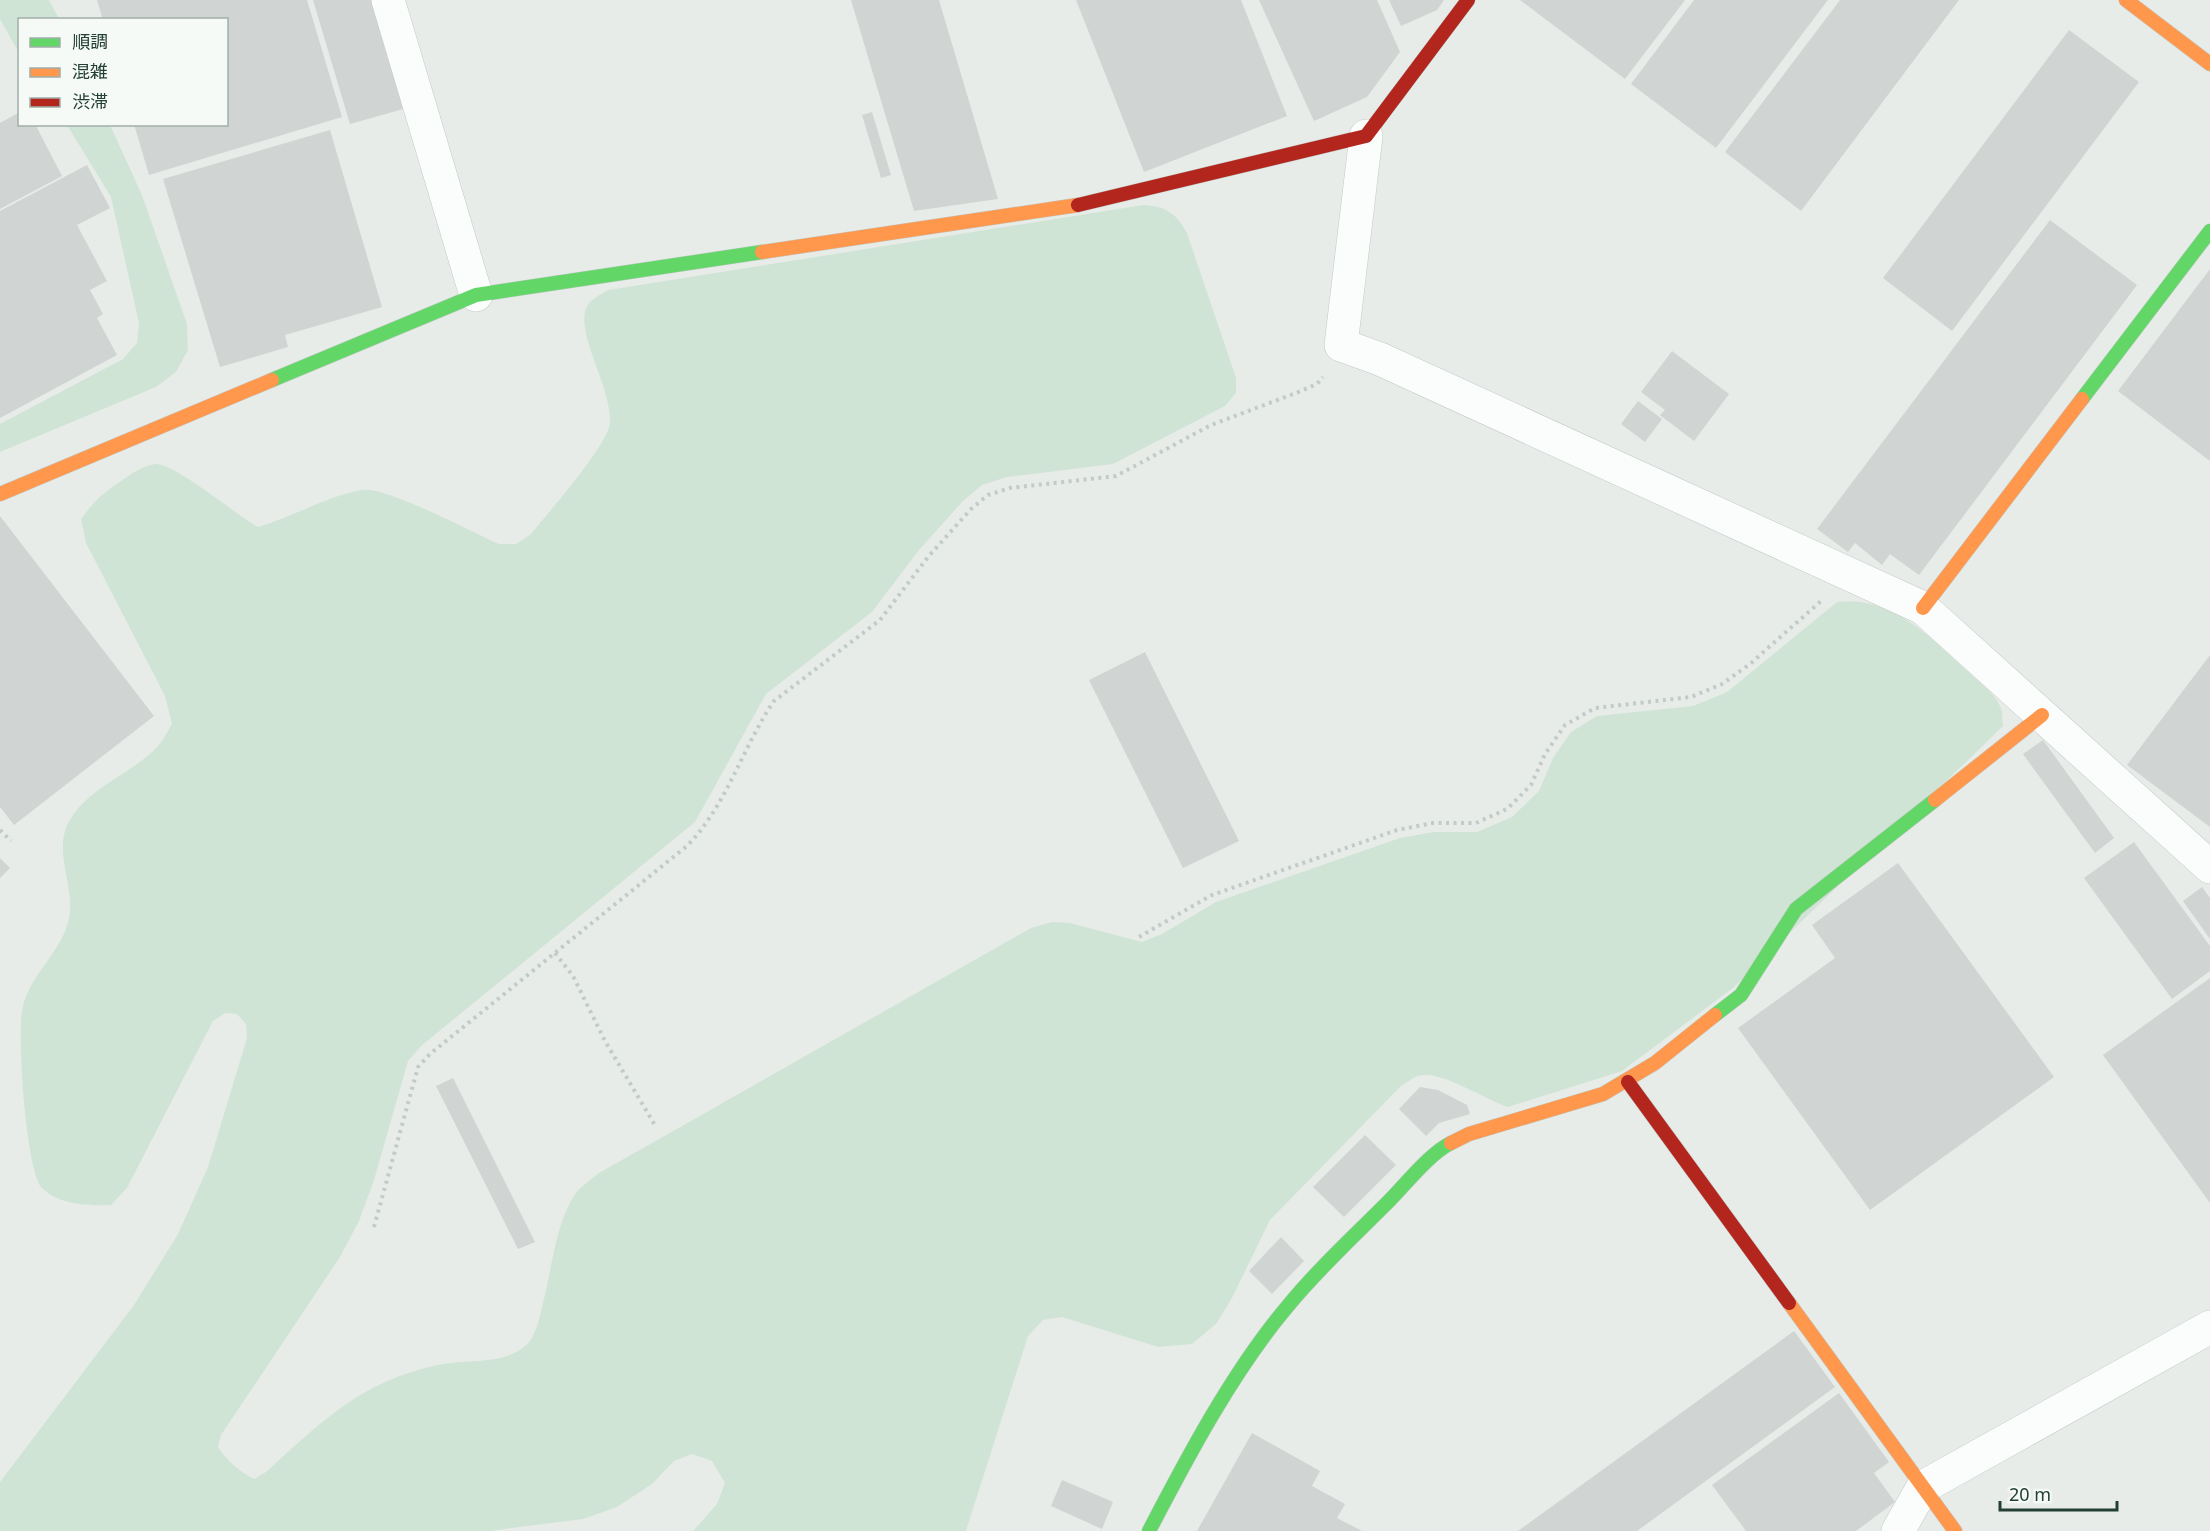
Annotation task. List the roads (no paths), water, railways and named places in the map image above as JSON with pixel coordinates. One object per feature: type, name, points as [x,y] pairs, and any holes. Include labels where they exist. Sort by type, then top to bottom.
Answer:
[{"type":"street","points":[[388,0],[476,295]]},
{"type":"street","points":[[1468,0],[1365,136],[1341,345],[1380,359],[1923,608],[2210,867]]},
{"type":"street","points":[[2126,0],[2210,64]]},
{"type":"street","points":[[0,494],[476,295],[1079,205],[1365,136]]},
{"type":"street","points":[[1923,608],[2210,231]]},
{"type":"street","points":[[1149,1531],[1186,1460],[1261,1341],[1312,1278],[1428,1161],[1446,1145],[1469,1134],[1575,1105],[1628,1082],[1655,1064],[1741,995],[1796,909],[2042,715]]},
{"type":"street","points":[[1628,1082],[1955,1531]]},
{"type":"street","points":[[1898,1531],[1923,1487],[2210,1327]]}]
